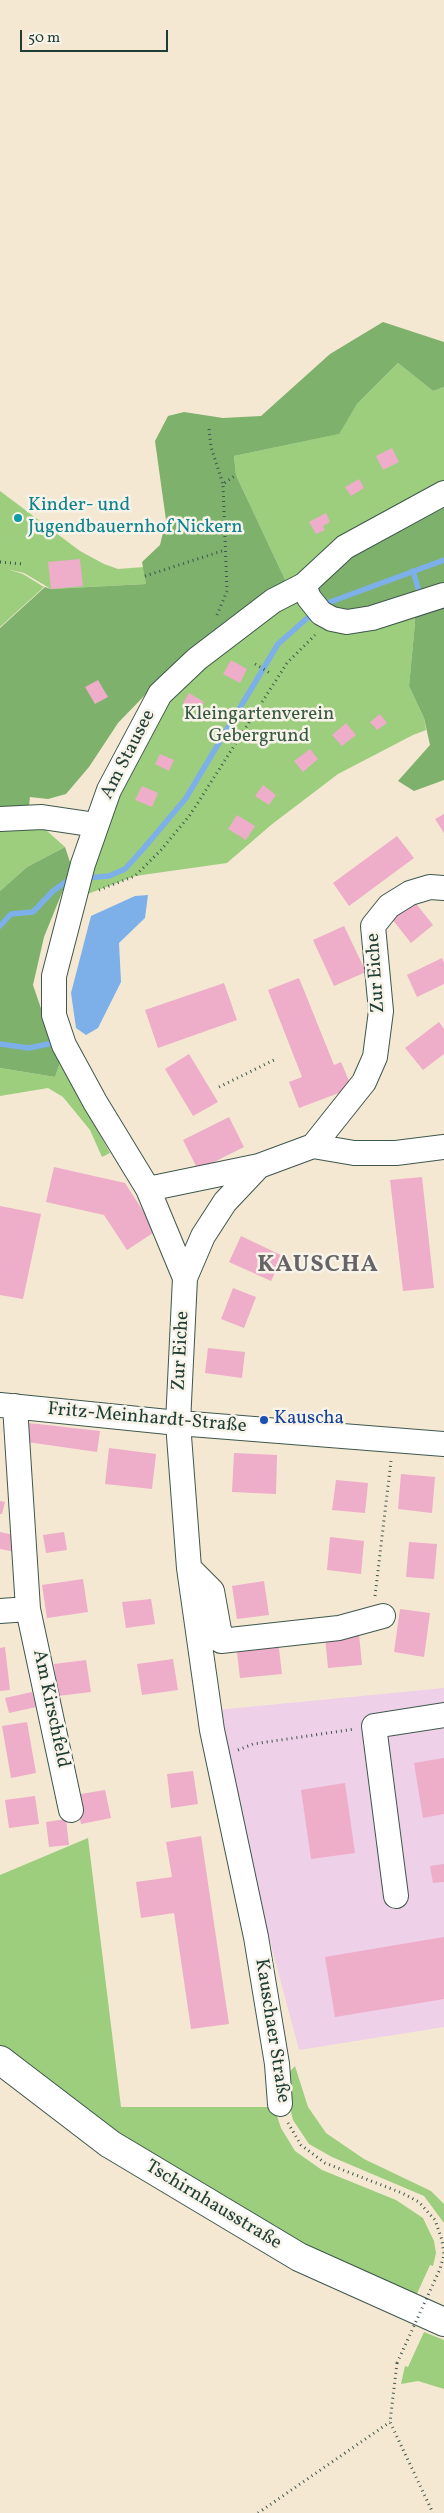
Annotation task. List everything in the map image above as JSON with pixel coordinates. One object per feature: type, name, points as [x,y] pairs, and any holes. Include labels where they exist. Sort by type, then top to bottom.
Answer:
[{"type":"main road","name":"Tschirnhausstraße","points":[[0,2060],[110,2144],[300,2257],[444,2322]]},
{"type":"street","name":"Am Stausee","points":[[121,1143],[95,1102],[61,1038],[54,1015],[54,976],[63,947],[74,894],[109,790],[160,694],[204,653],[273,601],[304,585],[345,547],[444,493]]},
{"type":"street","points":[[304,585],[322,613],[347,622],[372,618],[444,594]]},
{"type":"street","points":[[0,819],[42,817],[96,825]]},
{"type":"street","name":"Zur Eiche","points":[[148,1189],[259,1166],[313,1146],[364,1082],[375,1057],[381,1011],[372,926],[389,906],[410,893],[430,886],[444,888]]},
{"type":"street","name":"Zur Eiche","points":[[121,1143],[148,1189],[185,1278]]},
{"type":"street","points":[[313,1146],[354,1153],[396,1154],[444,1147]]},
{"type":"street","name":"Zur Eiche","points":[[178,1424],[185,1278],[203,1236],[225,1202],[259,1166]]},
{"type":"street","name":"Fritz-Meinhardt-Straße","points":[[8,1406],[178,1424],[444,1444]]},
{"type":"street","name":"Am Kirschfeld","points":[[8,1406],[28,1609],[71,1810]]},
{"type":"street","name":"Kauschaer Straße","points":[[178,1424],[189,1568],[212,1730],[256,1937],[277,2064],[280,2104]]},
{"type":"street","points":[[189,1568],[212,1591],[222,1641],[339,1628],[376,1618]]},
{"type":"street","points":[[0,1611],[28,1609]]},
{"type":"street","points":[[396,1896],[374,1726],[444,1715]]},
{"type":"path","points":[[209,429],[211,447],[223,484],[227,591],[213,624]]},
{"type":"path","points":[[223,484],[236,475]]},
{"type":"path","points":[[145,576],[225,550]]},
{"type":"path","points":[[0,562],[23,564]]},
{"type":"path","points":[[74,894],[135,876],[160,850],[190,815],[287,663],[322,613]]},
{"type":"path","points":[[255,664],[270,673]]},
{"type":"path","points":[[219,1086],[274,1060]]},
{"type":"path","points":[[376,1618],[376,1587],[393,1440]]},
{"type":"path","points":[[221,1772],[238,1750],[253,1744],[374,1726]]},
{"type":"path","name":"Kauschaer Straße","points":[[280,2104],[288,2124],[300,2145],[325,2163],[402,2193],[419,2202],[429,2212],[442,2240],[444,2255],[440,2270],[397,2362],[390,2422]]},
{"type":"path","points":[[258,2513],[390,2422],[433,2513]]},
{"type":"shaded area","points":[[444,1688],[444,2027],[299,2050],[234,1806],[217,1710]]},
{"type":"green space","points":[[383,322],[444,342],[444,387],[433,391],[398,363],[357,404],[339,434],[234,456],[236,475],[288,586],[174,665],[118,723],[89,767],[66,794],[48,799],[30,797],[28,814],[0,826],[0,628],[45,587],[51,589],[146,584],[142,562],[160,545],[166,520],[155,441],[168,416],[184,412],[223,418],[261,416],[330,354]]},
{"type":"green space","points":[[398,363],[433,391],[444,387],[444,485],[288,586],[236,475],[234,456],[338,434],[357,404]]},
{"type":"green space","name":"Kinder- und Jugendbauernhof Nickern","points":[[0,491],[80,551],[104,564],[118,569],[144,567],[146,584],[51,589],[24,573],[7,569],[23,574],[44,587],[0,627]]},
{"type":"green space","points":[[444,500],[444,780],[414,791],[398,781],[430,745],[424,718],[409,686],[415,623],[411,593],[367,610],[329,610],[311,589],[350,550]]},
{"type":"green space","name":"Kleingartenverein Gebergrund","points":[[296,599],[413,610],[415,623],[409,686],[424,718],[426,730],[338,774],[271,825],[227,863],[135,876],[85,895],[100,841],[130,766],[168,695],[201,664]]},
{"type":"green space","points":[[28,814],[65,847],[27,867],[0,891],[0,826]]},
{"type":"green space","points":[[65,847],[72,868],[44,937],[33,985],[47,1026],[62,1057],[55,1077],[0,1068],[0,891],[27,867]]},
{"type":"green space","points":[[62,1057],[69,1079],[110,1153],[102,1157],[90,1130],[63,1097],[48,1088],[0,1096],[0,1068],[55,1077]]},
{"type":"green space","points":[[88,1838],[121,2107],[274,2107],[281,2128],[295,2151],[322,2170],[396,2200],[423,2218],[434,2241],[436,2253],[433,2266],[430,2265],[415,2298],[300,2242],[157,2158],[68,2101],[0,2050],[0,1875]]},
{"type":"green space","points":[[295,2066],[308,2107],[326,2133],[364,2159],[431,2191],[444,2204],[444,2223],[424,2196],[332,2157],[309,2144],[293,2120],[283,2079]]},
{"type":"green space","points":[[424,2332],[444,2340],[444,2389],[418,2381],[401,2384],[405,2366],[408,2367]]},
{"type":"water","points":[[148,895],[145,918],[119,943],[121,982],[98,1028],[86,1035],[76,1028],[71,993],[91,916],[135,896]]},
{"type":"building","points":[[392,448],[399,462],[383,470],[376,456]]},
{"type":"building","points":[[359,479],[364,488],[351,496],[345,487]]},
{"type":"building","points":[[326,513],[330,522],[323,526],[325,530],[316,534],[309,522]]},
{"type":"building","points":[[80,559],[83,586],[51,589],[48,562]]},
{"type":"building","points":[[231,660],[247,669],[240,683],[223,674]]},
{"type":"building","points":[[98,680],[108,697],[95,704],[85,687]]},
{"type":"building","points":[[189,693],[204,702],[199,712],[183,703]]},
{"type":"building","points":[[380,714],[387,723],[377,730],[370,722]]},
{"type":"building","points":[[346,723],[356,735],[342,746],[332,735]]},
{"type":"building","points":[[310,749],[318,759],[303,772],[294,761]]},
{"type":"building","points":[[160,754],[174,760],[169,771],[155,764]]},
{"type":"building","points":[[263,785],[276,795],[269,805],[255,796]]},
{"type":"building","points":[[142,786],[158,793],[152,807],[135,800]]},
{"type":"building","points":[[444,814],[444,833],[435,819]]},
{"type":"building","points":[[237,815],[255,826],[246,840],[228,829]]},
{"type":"building","points":[[397,836],[414,858],[349,906],[333,883]]},
{"type":"building","points":[[414,901],[433,925],[411,943],[392,919]]},
{"type":"building","points":[[344,926],[366,972],[334,986],[313,940]]},
{"type":"building","points":[[442,958],[444,963],[444,984],[417,997],[407,975]]},
{"type":"building","points":[[299,978],[334,1065],[341,1062],[352,1088],[299,1108],[289,1082],[302,1077],[268,990]]},
{"type":"building","points":[[224,983],[237,1020],[158,1048],[145,1010]]},
{"type":"building","points":[[439,1022],[444,1029],[444,1054],[423,1070],[405,1048]]},
{"type":"building","points":[[189,1054],[218,1102],[193,1116],[165,1069]]},
{"type":"building","points":[[229,1117],[244,1147],[198,1170],[183,1140]]},
{"type":"building","points":[[54,1167],[125,1183],[156,1231],[127,1250],[104,1215],[46,1202]]},
{"type":"building","points":[[422,1177],[434,1288],[403,1291],[390,1180]]},
{"type":"building","points":[[0,1206],[41,1214],[23,1299],[0,1295]]},
{"type":"building","points":[[241,1236],[283,1256],[271,1281],[229,1262]]},
{"type":"building","points":[[233,1288],[256,1297],[244,1328],[221,1319]]},
{"type":"building","points":[[208,1348],[245,1352],[242,1378],[205,1373]]},
{"type":"building","points":[[29,1423],[100,1431],[97,1452],[27,1442]]},
{"type":"building","points":[[109,1448],[156,1454],[152,1489],[105,1484]]},
{"type":"building","points":[[234,1453],[277,1455],[276,1494],[232,1492]]},
{"type":"building","points":[[401,1474],[435,1477],[432,1513],[398,1509]]},
{"type":"building","points":[[336,1480],[368,1483],[365,1513],[332,1510]]},
{"type":"building","points":[[0,1501],[5,1502],[2,1514],[0,1514]]},
{"type":"building","points":[[0,1532],[19,1536],[16,1552],[0,1549]]},
{"type":"building","points":[[64,1532],[67,1550],[46,1553],[43,1535]]},
{"type":"building","points":[[330,1537],[364,1541],[361,1574],[327,1570]]},
{"type":"building","points":[[409,1542],[437,1544],[434,1579],[406,1577]]},
{"type":"building","points":[[83,1579],[88,1612],[47,1618],[42,1585]]},
{"type":"building","points":[[264,1581],[269,1615],[237,1619],[232,1586]]},
{"type":"building","points":[[151,1599],[155,1624],[126,1628],[122,1602]]},
{"type":"building","points":[[400,1609],[430,1613],[424,1657],[394,1652]]},
{"type":"building","points":[[359,1634],[362,1665],[328,1668],[325,1637]]},
{"type":"building","points":[[278,1640],[282,1674],[240,1678],[236,1644]]},
{"type":"building","points":[[5,1647],[10,1690],[0,1691],[0,1648]]},
{"type":"building","points":[[173,1659],[178,1690],[142,1695],[137,1664]]},
{"type":"building","points":[[86,1660],[91,1692],[58,1696],[54,1664]]},
{"type":"building","points":[[32,1692],[36,1707],[9,1713],[5,1698]]},
{"type":"building","points":[[27,1722],[36,1773],[11,1778],[2,1726]]},
{"type":"building","points":[[444,1758],[444,1814],[423,1818],[414,1763]]},
{"type":"building","points":[[193,1771],[198,1804],[171,1808],[167,1774]]},
{"type":"building","points":[[345,1783],[355,1853],[311,1859],[301,1790]]},
{"type":"building","points":[[105,1790],[111,1818],[81,1824],[75,1795]]},
{"type":"building","points":[[35,1796],[39,1824],[9,1828],[5,1800]]},
{"type":"building","points":[[66,1819],[69,1845],[49,1847],[46,1822]]},
{"type":"building","points":[[201,1836],[229,2024],[191,2029],[174,1913],[141,1918],[136,1882],[172,1877],[166,1842]]},
{"type":"building","points":[[444,1864],[444,1882],[433,1883],[430,1866]]},
{"type":"building","points":[[444,1937],[444,1999],[335,2017],[325,1957]]},
{"type":"waterway","points":[[322,605],[444,560]]},
{"type":"waterway","points":[[413,571],[421,598]]},
{"type":"waterway","points":[[86,878],[109,876],[125,869],[144,848],[186,798],[278,644],[313,613]]},
{"type":"waterway","points":[[0,926],[11,914],[33,912],[53,891],[71,878]]},
{"type":"waterway","points":[[0,1044],[29,1048],[58,1042]]},
{"type":"place","name":"Kinder- und Jugendbauernhof Nickern","points":[[18,518]]},
{"type":"place","name":"Kauscha","points":[[264,1420]]},
{"type":"district","name":"KAUSCHA","points":[[318,1267]]}]
